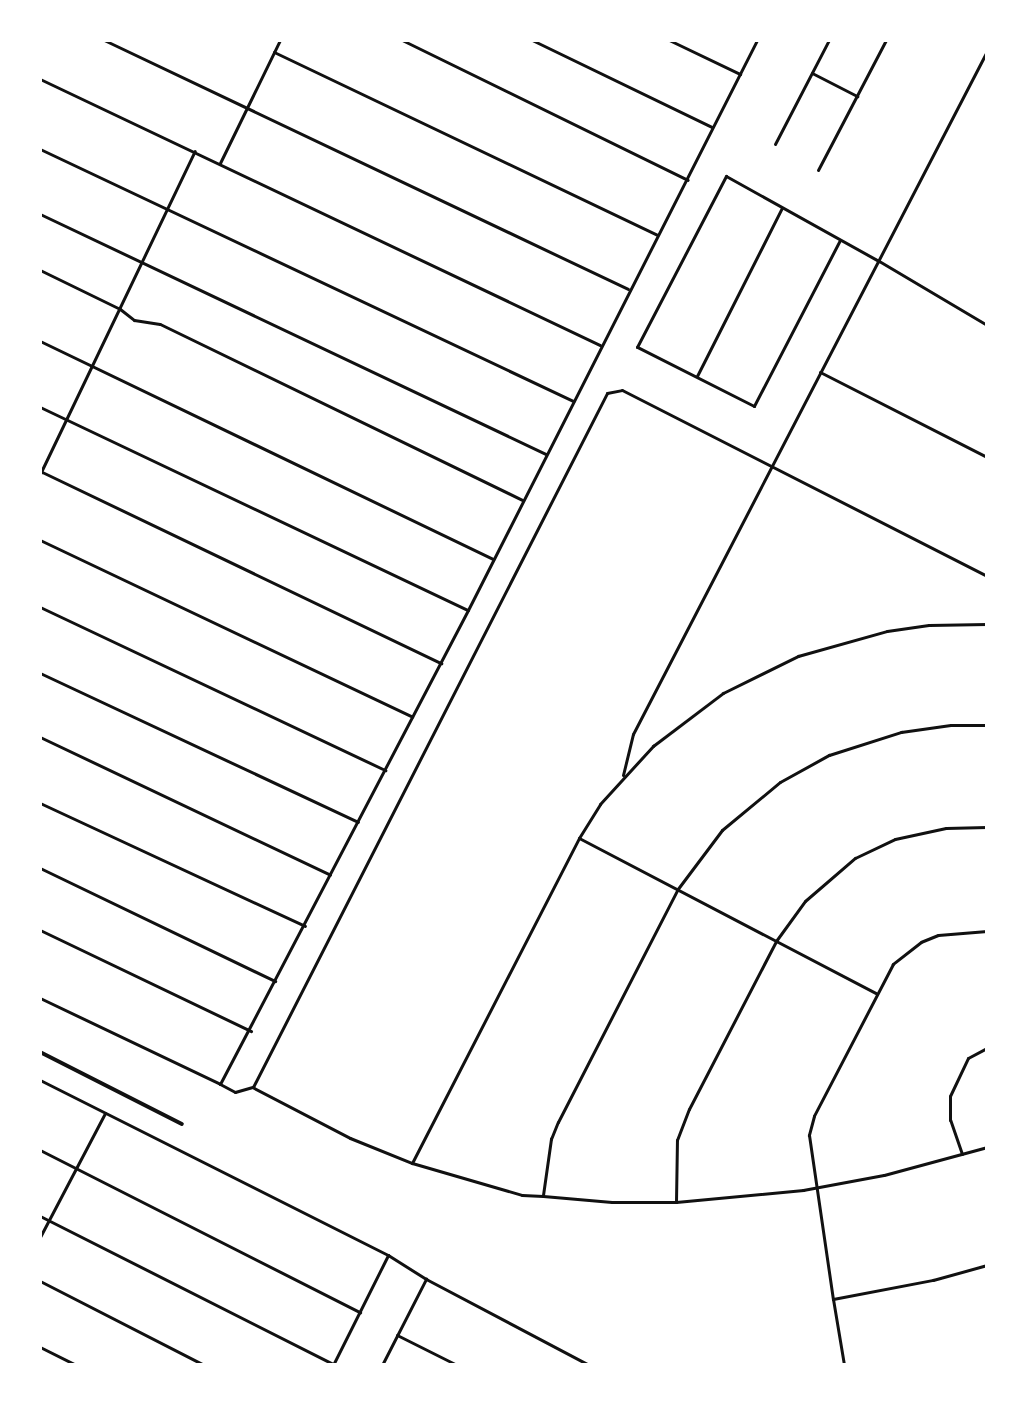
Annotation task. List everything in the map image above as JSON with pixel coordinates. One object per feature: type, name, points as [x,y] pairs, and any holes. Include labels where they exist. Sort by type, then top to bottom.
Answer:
[{"type":"street","points":[[104,40],[628,289]]},
{"type":"street","points":[[220,163],[280,40]]},
{"type":"street","points":[[402,40],[688,180]]},
{"type":"street","points":[[532,40],[714,127]]},
{"type":"street","points":[[669,40],[740,74]]},
{"type":"street","points":[[220,1084],[251,1031],[441,663],[628,289],[688,180],[757,40]]},
{"type":"street","points":[[775,144],[829,40]]},
{"type":"street","points":[[818,170],[886,40]]},
{"type":"street","points":[[623,775],[633,734],[987,51]]},
{"type":"street","points":[[274,52],[657,235]]},
{"type":"street","points":[[812,73],[857,96]]},
{"type":"street","points":[[40,79],[601,345]]},
{"type":"street","points":[[40,149],[573,401]]},
{"type":"street","points":[[195,151],[94,367],[40,473],[441,663]]},
{"type":"street","points":[[840,240],[754,406],[637,347],[726,176],[879,261],[987,325]]},
{"type":"street","points":[[697,377],[782,208]]},
{"type":"street","points":[[40,214],[546,454]]},
{"type":"street","points":[[40,270],[120,309],[134,320],[160,324],[523,500]]},
{"type":"street","points":[[40,341],[493,559]]},
{"type":"street","points":[[820,372],[987,457]]},
{"type":"street","points":[[253,1087],[601,402],[612,390],[622,390],[986,574]]},
{"type":"street","points":[[40,407],[468,610]]},
{"type":"street","points":[[40,540],[413,717]]},
{"type":"street","points":[[40,607],[385,770]]},
{"type":"street","points":[[412,1163],[579,838],[623,775],[681,723],[723,693],[798,656],[887,631],[929,625],[987,624]]},
{"type":"street","points":[[40,673],[358,822]]},
{"type":"street","points":[[543,1196],[551,1139],[558,1122],[677,890],[692,865],[722,830],[745,808],[807,766],[864,742],[901,732],[951,725],[987,725]]},
{"type":"street","points":[[40,737],[330,875]]},
{"type":"street","points":[[40,803],[305,926]]},
{"type":"street","points":[[676,1202],[677,1140],[689,1109],[776,941],[794,914],[820,885],[874,848],[920,832],[987,827]]},
{"type":"street","points":[[579,838],[876,993]]},
{"type":"street","points":[[40,868],[276,982]]},
{"type":"street","points":[[40,930],[251,1031]]},
{"type":"street","points":[[844,1365],[814,1188],[811,1126],[893,964],[921,942],[954,931],[987,931]]},
{"type":"street","points":[[40,998],[235,1092],[253,1087],[350,1138],[412,1163],[522,1195],[676,1202],[814,1188],[987,1147]]},
{"type":"street","points":[[962,1155],[950,1120],[950,1096],[968,1058],[987,1048]]},
{"type":"street","points":[[40,1052],[182,1124]]},
{"type":"street","points":[[40,1080],[388,1255],[426,1279],[589,1365]]},
{"type":"street","points":[[40,1237],[105,1113]]},
{"type":"street","points":[[40,1150],[360,1312]]},
{"type":"street","points":[[40,1216],[333,1365],[388,1255]]},
{"type":"street","points":[[833,1299],[933,1280],[987,1265]]},
{"type":"street","points":[[382,1365],[426,1279]]},
{"type":"street","points":[[40,1281],[204,1365]]},
{"type":"street","points":[[397,1335],[457,1365]]},
{"type":"street","points":[[40,1347],[76,1365]]}]
